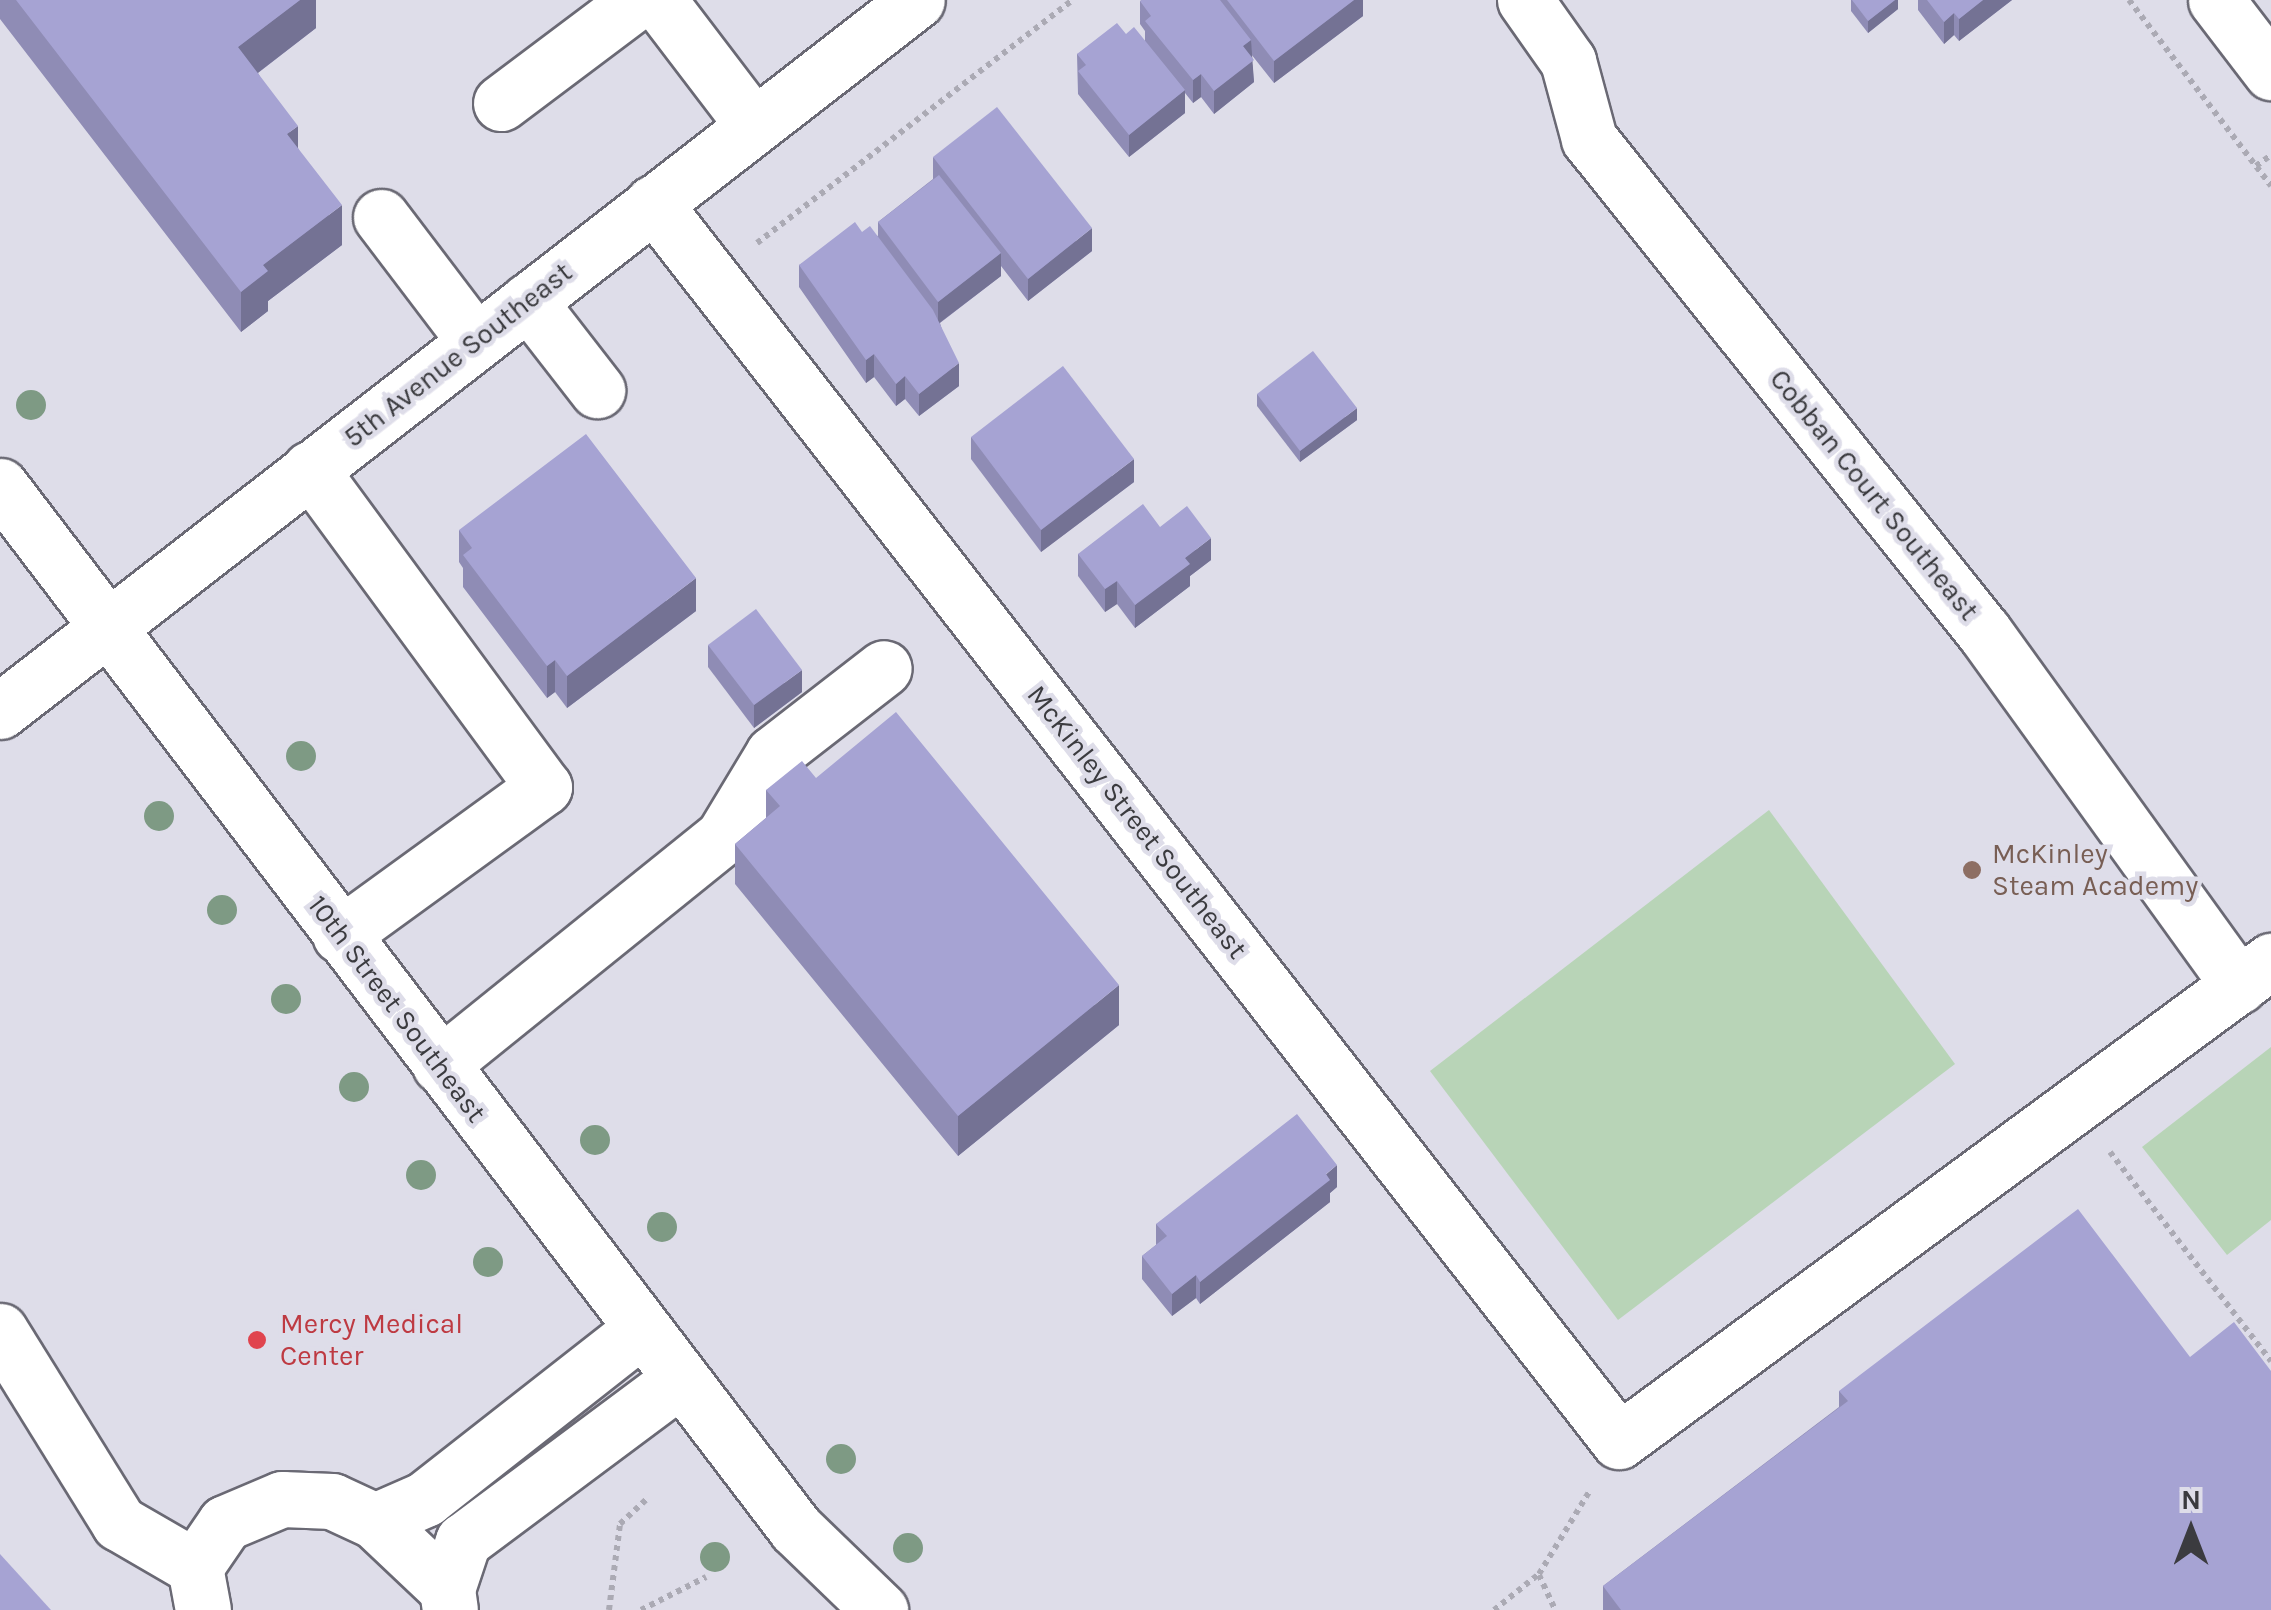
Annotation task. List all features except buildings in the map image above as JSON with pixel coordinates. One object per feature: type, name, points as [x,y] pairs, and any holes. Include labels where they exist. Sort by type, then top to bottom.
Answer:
[{"type":"street","points":[[502,102],[638,0]]},
{"type":"street","points":[[658,0],[754,126]]},
{"type":"street","name":"5th Avenue Southeast","points":[[0,711],[917,0]]},
{"type":"street","name":"Cobban Court Southeast","points":[[1525,0],[1568,61],[1589,139],[2255,973]]},
{"type":"street","points":[[2216,0],[2271,72]]},
{"type":"street","name":"McKinley Street Southeast","points":[[653,204],[1619,1441]]},
{"type":"street","points":[[381,216],[475,342]]},
{"type":"street","points":[[528,301],[597,390]]},
{"type":"street","points":[[310,470],[544,787],[340,935]]},
{"type":"street","name":"10th Street Southeast","points":[[0,486],[796,1529],[880,1610]]},
{"type":"street","points":[[440,1065],[723,838],[773,754],[884,668]]},
{"type":"street","points":[[1619,1441],[2255,973]]},
{"type":"street","points":[[375,1521],[425,1498],[642,1329]]},
{"type":"street","points":[[0,1331],[119,1523],[199,1588],[226,1523],[282,1498],[332,1500],[375,1521],[448,1600]]},
{"type":"street","points":[[448,1600],[463,1541],[680,1378]]},
{"type":"street","name":"10th Street Southeast","points":[[796,1529],[836,1610]]},
{"type":"path","points":[[743,254],[1073,0]]},
{"type":"path","points":[[2129,0],[2271,186]]},
{"type":"path","points":[[2256,166],[2271,155]]},
{"type":"path","points":[[2075,1106],[2271,1360]]},
{"type":"path","points":[[1494,1610],[1539,1574],[1619,1441]]},
{"type":"path","points":[[609,1610],[604,1606],[620,1524],[646,1498]]},
{"type":"path","points":[[1539,1574],[1555,1610]]},
{"type":"path","points":[[641,1610],[706,1577]]},
{"type":"green space","points":[[1769,810],[1955,1064],[1618,1320],[1430,1071]]},
{"type":"green space","points":[[2271,1047],[2271,1220],[2227,1255],[2142,1147]]},
{"type":"place","name":"McKinley Steam Academy","points":[[1972,870]]},
{"type":"place","name":"Mercy Medical Center","points":[[257,1340]]}]
